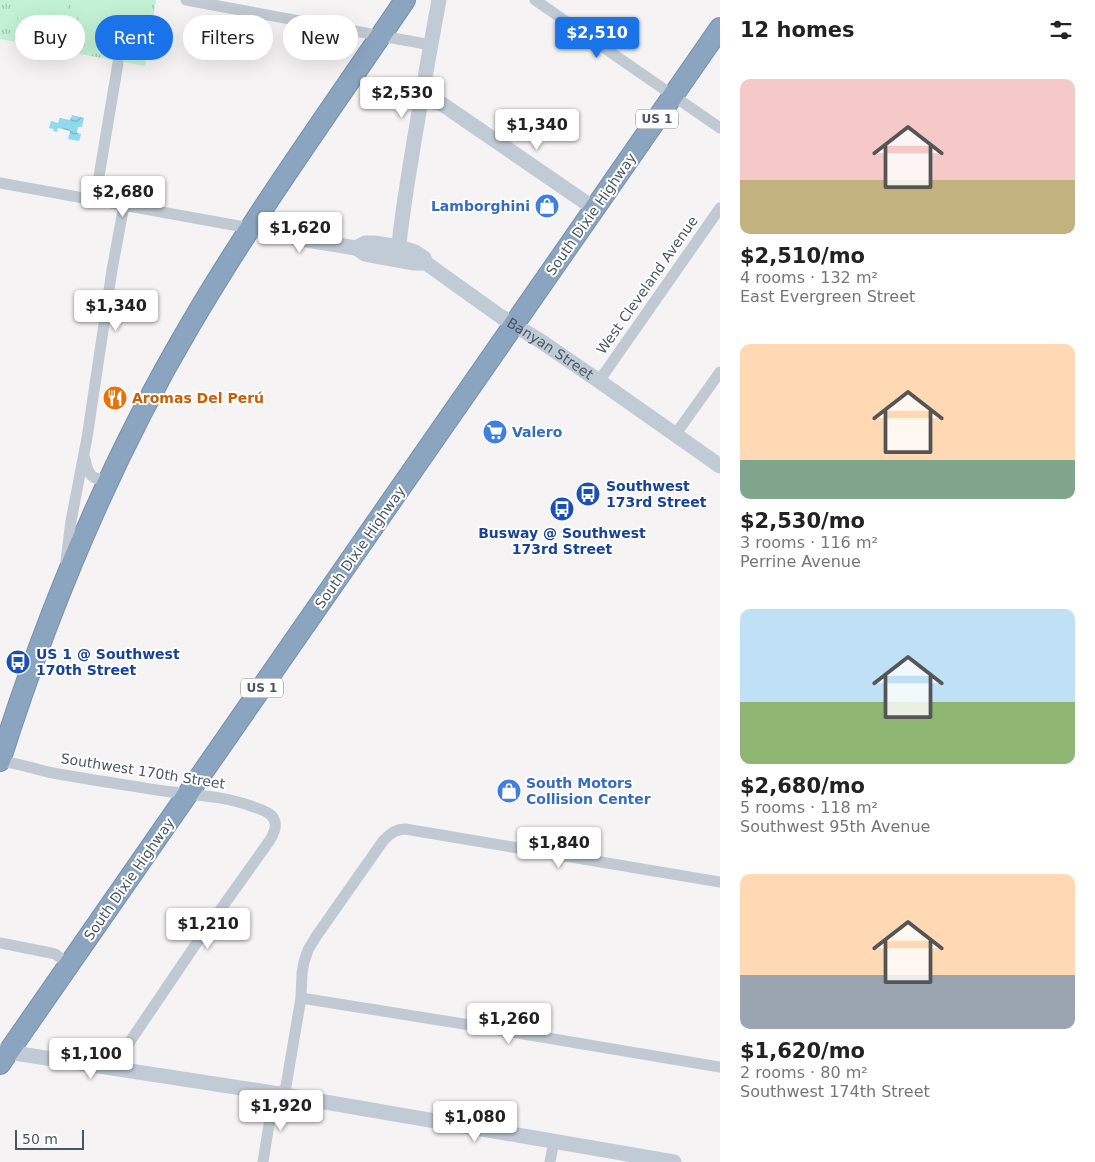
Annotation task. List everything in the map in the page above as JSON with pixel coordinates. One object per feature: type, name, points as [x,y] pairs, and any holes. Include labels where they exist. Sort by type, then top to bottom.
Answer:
[{"type":"highway","points":[[0,761],[44,630],[76,552],[131,434],[174,353],[250,228],[405,0]]},
{"type":"highway","name":"South Dixie Highway","points":[[3,1056],[70,964],[720,28]]},
{"type":"street","points":[[186,0],[431,45]]},
{"type":"street","points":[[399,253],[402,221],[421,98],[439,0]]},
{"type":"street","points":[[535,0],[720,128]]},
{"type":"street","points":[[95,200],[118,63]]},
{"type":"street","points":[[421,98],[442,104],[595,209]]},
{"type":"street","points":[[0,183],[250,228]]},
{"type":"street","points":[[63,584],[112,270],[124,205]]},
{"type":"street","name":"West Cleveland Avenue","points":[[599,380],[720,208]]},
{"type":"street","name":"Banyan Street","points":[[250,228],[356,248],[365,243],[374,242],[399,253],[419,255],[424,258],[426,264],[500,316],[599,380],[720,466]]},
{"type":"street","points":[[675,435],[720,372]]},
{"type":"street","points":[[84,455],[87,471],[92,476],[103,480],[110,477]]},
{"type":"street","name":"Southwest 170th Street","points":[[0,761],[167,792],[237,800],[269,814],[276,823],[270,840],[196,944],[112,1068]]},
{"type":"street","points":[[263,1162],[271,1112],[286,1086],[304,962],[311,944],[390,834],[400,829],[405,829],[720,882]]},
{"type":"street","points":[[0,944],[50,952],[70,964]]},
{"type":"street","points":[[300,998],[720,1067]]},
{"type":"street","points":[[3,1056],[112,1068],[674,1162]]},
{"type":"street","points":[[550,1162],[554,1142]]},
{"type":"green space","points":[[0,0],[156,0],[154,15],[95,15],[95,57],[85,55],[85,15],[15,15],[15,42],[0,39]]},
{"type":"green space","points":[[21,0],[43,0],[40,15],[18,15]]},
{"type":"green space","points":[[47,0],[68,2],[66,15],[44,15]]},
{"type":"green space","points":[[82,0],[118,0],[133,3],[131,15],[95,15],[95,47],[85,45],[85,15],[79,15]]},
{"type":"green space","points":[[113,60],[146,60],[145,66]]},
{"type":"water","points":[[72,115],[84,118],[82,127],[78,127],[77,133],[81,134],[79,141],[68,139],[70,131],[58,128],[57,132],[49,128],[51,121],[58,123],[60,118],[70,120]]},
{"type":"place","name":"Lamborghini","points":[[547,206]]},
{"type":"place","name":"Aromas Del Perú","points":[[115,398]]},
{"type":"place","name":"Valero","points":[[495,432]]},
{"type":"place","name":"Southwest 173rd Street","points":[[588,494]]},
{"type":"place","name":"Busway @ Southwest 173rd Street","points":[[562,509]]},
{"type":"place","name":"US 1 @ Southwest 170th Street","points":[[18,662]]},
{"type":"place","name":"South Motors Collision Center","points":[[509,791]]}]
